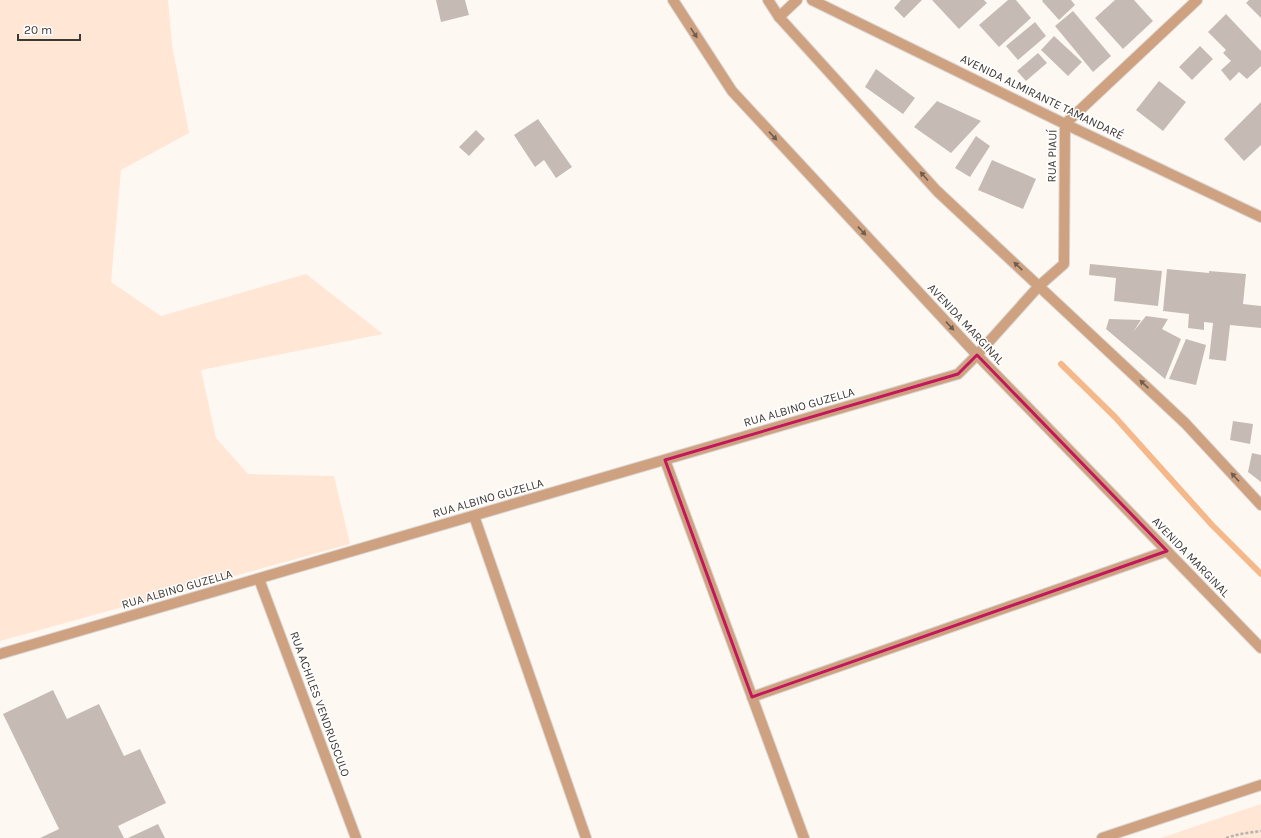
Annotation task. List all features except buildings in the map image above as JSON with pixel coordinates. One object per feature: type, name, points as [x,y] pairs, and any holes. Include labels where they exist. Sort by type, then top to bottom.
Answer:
[{"type":"street","name":"AVENIDA MARGINAL","points":[[673,0],[732,91],[977,355],[1261,648]]},
{"type":"street","points":[[768,0],[779,17],[937,191],[1185,423],[1261,505]]},
{"type":"street","points":[[779,17],[797,0]]},
{"type":"street","name":"AVENIDA ALMIRANTE TAMANDARÉ","points":[[812,0],[1065,124],[1261,217]]},
{"type":"street","name":"RUA PIAUÍ","points":[[977,355],[1039,286],[1064,264],[1065,124],[1198,0]]},
{"type":"street","name":"RUA ALBINO GUZELLA","points":[[0,654],[958,374],[977,355]]},
{"type":"street","points":[[665,460],[804,838]]},
{"type":"street","points":[[474,516],[586,838]]},
{"type":"street","points":[[752,697],[1167,551]]},
{"type":"street","name":"RUA ACHILES VENDRUSCULO","points":[[259,579],[356,838]]},
{"type":"street","points":[[1102,838],[1261,785]]},
{"type":"path","points":[[1226,838],[1261,831]]},
{"type":"highlighted area","points":[[977,355],[1167,551],[752,697],[665,460],[958,374]]},
{"type":"shaded area","points":[[0,0],[168,0],[172,45],[189,133],[121,170],[111,282],[161,316],[306,274],[383,334],[201,370],[216,438],[248,474],[334,476],[350,544],[0,641]]},
{"type":"shaded area","points":[[1261,804],[1261,838],[1161,838]]},
{"type":"waterway","points":[[1061,364],[1115,417],[1212,525],[1261,574]]}]
